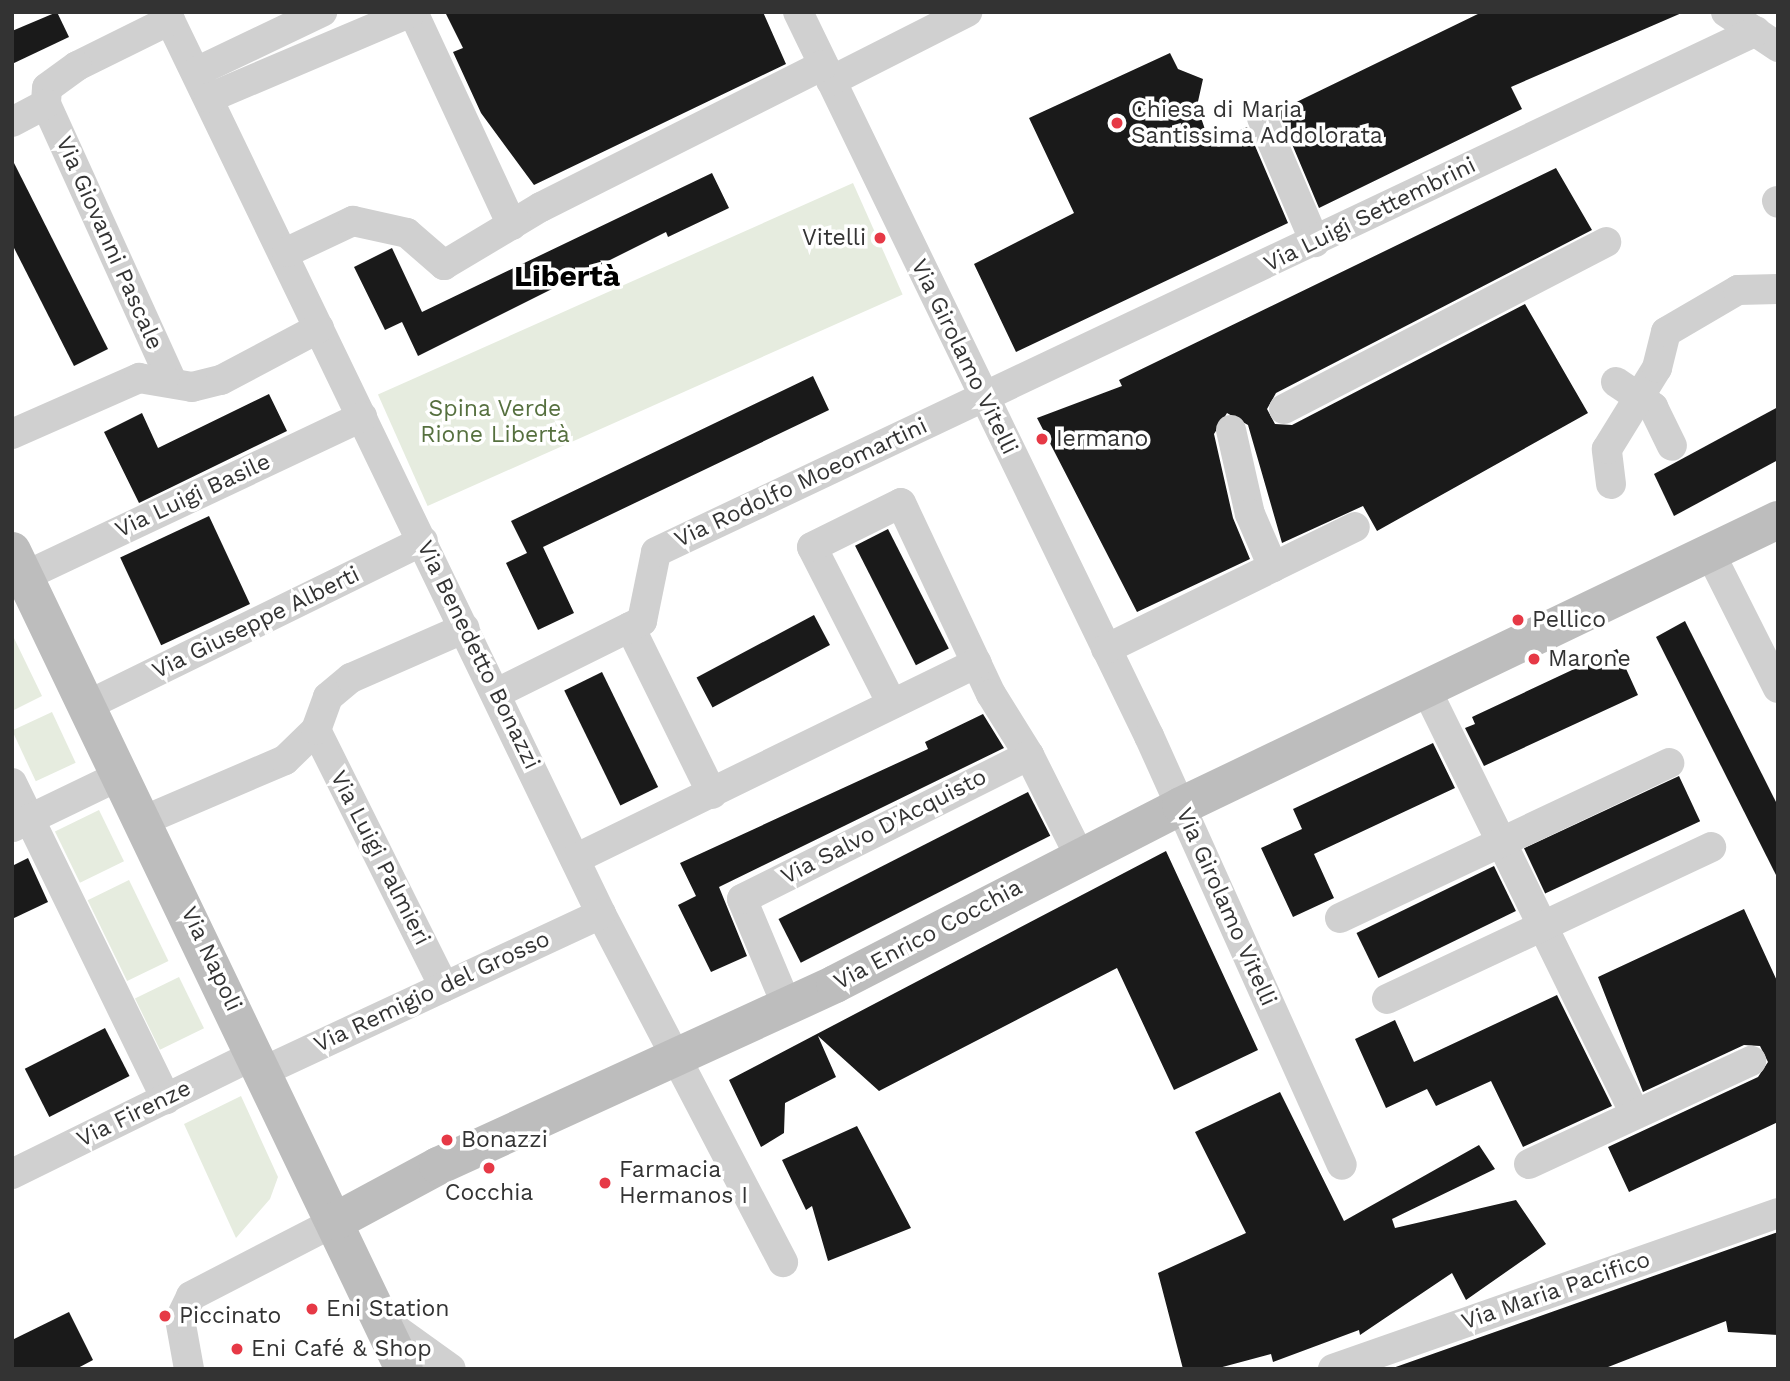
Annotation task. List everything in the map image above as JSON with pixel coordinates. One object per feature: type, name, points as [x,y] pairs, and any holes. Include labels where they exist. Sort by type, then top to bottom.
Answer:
[{"type":"main road","name":"Via Enrico Cocchia","points":[[336,1222],[673,1056],[787,1006],[1181,806],[1427,691],[1778,520]]},
{"type":"main road","name":"Via Napoli","points":[[18,564],[145,820],[404,1369]]},
{"type":"street","points":[[203,85],[322,12]]},
{"type":"street","points":[[203,85],[413,12],[512,225]]},
{"type":"street","name":"Via Girolamo Vitelli","points":[[798,12],[1181,806],[1342,1165]]},
{"type":"street","points":[[286,252],[354,221],[407,233],[444,265],[541,207],[827,73],[967,12]]},
{"type":"street","points":[[1726,12],[1767,39]]},
{"type":"street","points":[[12,122],[46,104],[47,88],[77,66],[168,16]]},
{"type":"street","name":"Via Benedetto Bonazzi","points":[[168,16],[286,252],[319,328],[466,628],[601,914],[673,1056]]},
{"type":"street","name":"Via Luigi Settembrini","points":[[985,400],[1315,242],[1767,39]]},
{"type":"street","name":"Via Giovanni Pascale","points":[[46,104],[172,382]]},
{"type":"street","points":[[1262,118],[1315,242]]},
{"type":"street","points":[[1284,409],[1606,243]]},
{"type":"street","points":[[1611,484],[1607,449],[1627,391],[1657,368],[1666,332],[1680,319],[1738,290],[1778,289]]},
{"type":"street","points":[[12,434],[139,378],[192,387],[221,380],[319,328]]},
{"type":"street","points":[[1627,391],[1653,407],[1672,446]]},
{"type":"street","name":"Via Rodolfo Moeomartini","points":[[630,627],[642,621],[656,552],[900,432],[985,400]]},
{"type":"street","name":"Via Luigi Basile","points":[[18,564],[362,417]]},
{"type":"street","points":[[1231,430],[1250,514],[1273,567]]},
{"type":"street","points":[[892,704],[811,547],[901,503],[977,663],[1029,755],[1080,857]]},
{"type":"street","points":[[1106,649],[1355,527]]},
{"type":"street","name":"Via Giuseppe Alberti","points":[[88,705],[423,541]]},
{"type":"street","points":[[1710,553],[1778,688]]},
{"type":"street","points":[[497,693],[630,627],[712,794]]},
{"type":"street","points":[[145,820],[285,760],[316,730],[328,697],[351,678],[466,628]]},
{"type":"street","points":[[575,859],[977,663]]},
{"type":"street","points":[[1427,691],[1539,927],[1635,1114]]},
{"type":"street","name":"Via Luigi Palmieri","points":[[316,730],[444,987]]},
{"type":"street","name":"Via Salvo D'Acquisto","points":[[787,1006],[742,899],[1029,755]]},
{"type":"street","points":[[1340,918],[1500,847],[1669,763]]},
{"type":"street","points":[[21,823],[122,774]]},
{"type":"street","points":[[12,783],[21,823],[166,1098]]},
{"type":"street","points":[[1387,999],[1711,846]]},
{"type":"street","name":"Via Remigio del Grosso","points":[[260,1062],[444,987],[601,914]]},
{"type":"street","points":[[673,1056],[783,1262]]},
{"type":"street","points":[[1529,1164],[1751,1061]]},
{"type":"street","name":"Via Firenze","points":[[12,1174],[166,1098],[260,1062]]},
{"type":"street","name":"Via Maria Pacifico","points":[[1333,1369],[1778,1213]]},
{"type":"street","points":[[189,1369],[180,1319],[191,1296],[336,1222]]},
{"type":"street","points":[[380,1318],[452,1369]]},
{"type":"green space","name":"Spina Verde Rione Libertà","points":[[853,183],[903,294],[428,506],[378,395]]},
{"type":"green space","points":[[12,634],[42,696],[12,711]]},
{"type":"green space","points":[[52,712],[76,763],[36,781],[12,731]]},
{"type":"green space","points":[[99,810],[124,861],[80,883],[55,831]]},
{"type":"green space","points":[[129,880],[168,961],[127,981],[88,900]]},
{"type":"green space","points":[[179,977],[204,1028],[160,1050],[135,998]]},
{"type":"green space","points":[[241,1096],[278,1177],[270,1199],[236,1238],[184,1124]]},
{"type":"building","points":[[57,12],[69,37],[12,64],[12,31]]},
{"type":"building","points":[[445,12],[763,12],[786,64],[534,185],[481,113],[453,52],[463,48]]},
{"type":"building","points":[[1482,12],[1684,12],[1511,87],[1522,109],[1319,208],[1278,111]]},
{"type":"building","points":[[1170,53],[1178,69],[1203,79],[1197,106],[1210,144],[1247,127],[1288,223],[1016,352],[974,264],[1074,213],[1029,118]]},
{"type":"building","points":[[12,159],[108,349],[74,366],[12,244]]},
{"type":"building","points":[[1556,168],[1592,230],[1276,393],[1267,409],[1275,424],[1292,425],[1525,304],[1588,413],[1377,531],[1363,506],[1282,543],[1248,425],[1227,413],[1214,434],[1233,518],[1250,559],[1137,612],[1037,418],[1122,386],[1119,380]]},
{"type":"building","points":[[712,173],[729,208],[668,237],[666,232],[418,356],[402,322],[385,330],[354,267],[392,248],[422,312]]},
{"type":"building","points":[[813,376],[829,410],[543,547],[574,613],[538,630],[506,563],[527,553],[511,521]]},
{"type":"building","points":[[269,394],[287,431],[139,503],[104,432],[142,413],[158,448]]},
{"type":"building","points":[[1778,407],[1778,460],[1674,516],[1654,474]]},
{"type":"building","points":[[209,516],[250,604],[161,645],[120,557]]},
{"type":"building","points":[[888,529],[949,648],[916,665],[855,546]]},
{"type":"building","points":[[814,615],[830,645],[713,707],[697,677]]},
{"type":"building","points":[[1685,621],[1778,806],[1778,879],[1656,637]]},
{"type":"building","points":[[1617,649],[1638,695],[1484,766],[1465,728],[1475,724],[1472,717]]},
{"type":"building","points":[[602,672],[658,787],[620,805],[564,690]]},
{"type":"building","points":[[983,714],[1004,748],[719,887],[747,956],[711,972],[678,905],[696,896],[680,863],[928,749],[925,742]]},
{"type":"building","points":[[1433,743],[1455,788],[1314,854],[1334,898],[1293,917],[1261,848],[1302,829],[1293,809]]},
{"type":"building","points":[[1679,776],[1700,821],[1545,894],[1524,848]]},
{"type":"building","points":[[1028,792],[1050,836],[801,963],[779,919]]},
{"type":"building","points":[[1166,851],[1258,1050],[1174,1090],[1117,968],[879,1091],[818,1036],[836,1077],[785,1103],[784,1133],[761,1147],[729,1080]]},
{"type":"building","points":[[28,858],[48,902],[12,919],[12,866]]},
{"type":"building","points":[[1494,866],[1516,911],[1378,978],[1356,933]]},
{"type":"building","points":[[1744,909],[1778,983],[1778,1122],[1629,1192],[1608,1147],[1758,1077],[1768,1062],[1760,1046],[1744,1045],[1643,1092],[1598,977]]},
{"type":"building","points":[[1557,995],[1612,1106],[1523,1147],[1491,1081],[1436,1106],[1427,1089],[1386,1108],[1355,1039],[1395,1020],[1414,1062]]},
{"type":"building","points":[[105,1028],[130,1076],[49,1117],[25,1069]]},
{"type":"building","points":[[1280,1092],[1344,1221],[1479,1145],[1495,1169],[1392,1219],[1395,1228],[1516,1200],[1546,1244],[1466,1300],[1452,1273],[1360,1335],[1359,1330],[1273,1362],[1271,1354],[1215,1369],[1183,1369],[1158,1273],[1246,1233],[1195,1132]]},
{"type":"building","points":[[857,1126],[911,1228],[828,1261],[812,1206],[806,1210],[782,1160]]},
{"type":"building","points":[[1778,1232],[1778,1335],[1728,1332],[1726,1321],[1603,1369],[1390,1369]]},
{"type":"building","points":[[69,1312],[93,1360],[76,1369],[12,1369],[12,1340]]},
{"type":"place","name":"Chiesa di Maria Santissima Addolorata","points":[[1117,123]]},
{"type":"place","name":"Vitelli","points":[[880,238]]},
{"type":"place","name":"Iermano","points":[[1042,439]]},
{"type":"place","name":"Pellico","points":[[1518,620]]},
{"type":"place","name":"Marone","points":[[1534,659]]},
{"type":"place","name":"Bonazzi","points":[[447,1140]]},
{"type":"place","name":"Cocchia","points":[[489,1168]]},
{"type":"place","name":"Farmacia Hermanos I","points":[[605,1183]]},
{"type":"place","name":"Eni Station","points":[[312,1309]]},
{"type":"place","name":"Piccinato","points":[[165,1316]]},
{"type":"place","name":"Eni Café & Shop","points":[[237,1349]]},
{"type":"district","name":"Libertà","points":[[567,276]]}]
